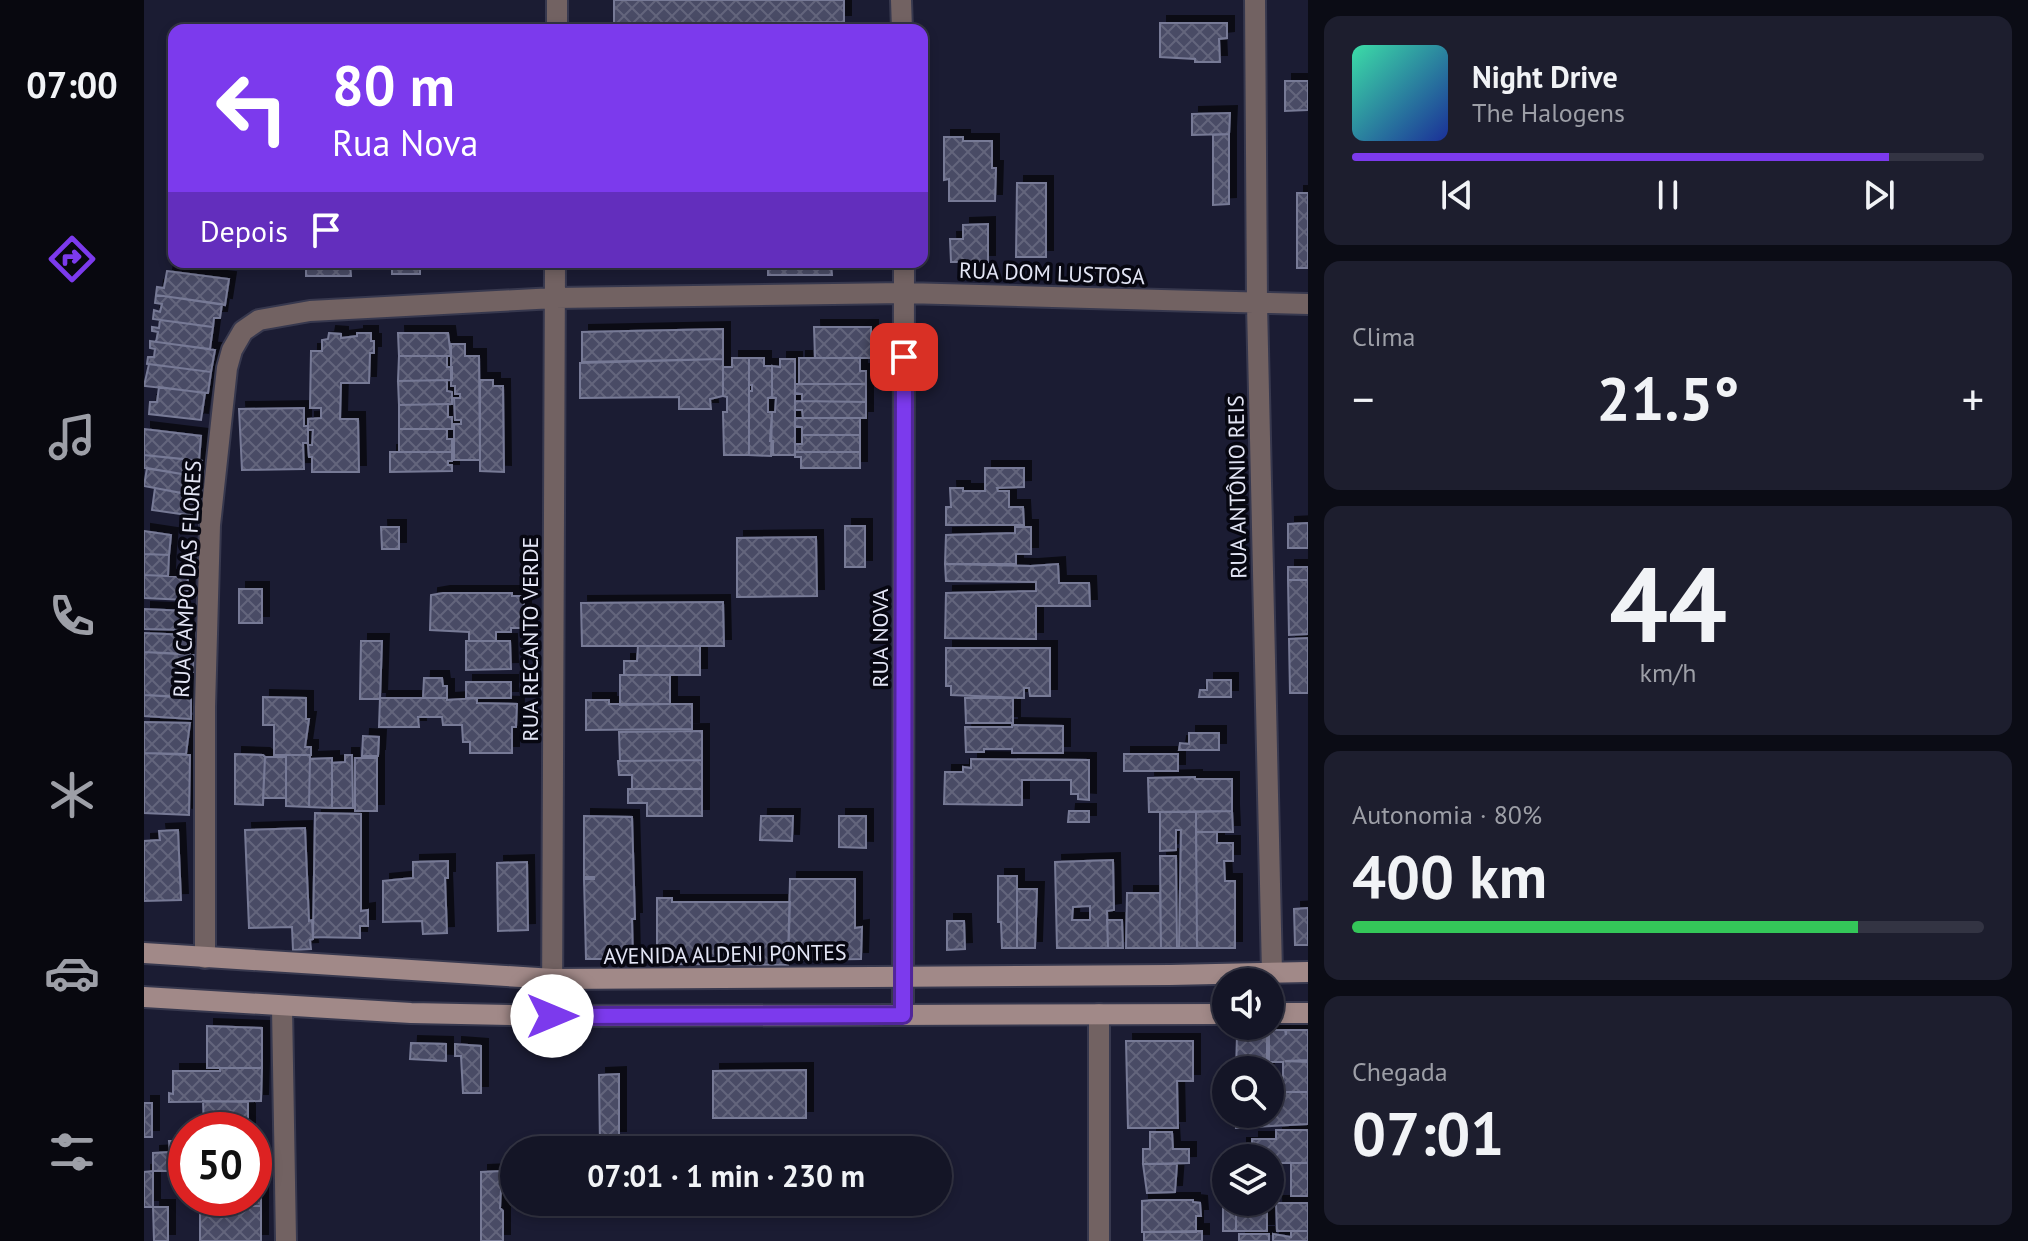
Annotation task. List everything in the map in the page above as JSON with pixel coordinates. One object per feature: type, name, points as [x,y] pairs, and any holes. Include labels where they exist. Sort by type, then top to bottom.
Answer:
[{"type":"main road","name":"AVENIDA ALDENI PONTES","points":[[144,953],[553,979],[1212,973]]},
{"type":"main road","name":"AVENIDA ALDENI PONTES","points":[[1284,973],[1308,972]]},
{"type":"main road","points":[[144,997],[282,1007],[552,1016],[1212,1014]]},
{"type":"main road","points":[[1284,1013],[1308,1013]]},
{"type":"street","points":[[557,0],[557,24]]},
{"type":"street","points":[[901,0],[902,24]]},
{"type":"street","name":"RUA ANTÔNIO REIS","points":[[1255,0],[1257,304],[1272,968]]},
{"type":"street","name":"RUA RECANTO VERDE","points":[[552,1016],[555,268]]},
{"type":"street","name":"RUA NOVA","points":[[903,1015],[904,268]]},
{"type":"street","name":"RUA DOM LUSTOSA","points":[[555,298],[904,293],[1308,304]]},
{"type":"street","name":"RUA CAMPO DAS FLORES","points":[[205,958],[205,707],[210,525],[227,368],[232,350],[243,331],[259,320],[299,312],[555,298]]},
{"type":"street","points":[[282,1007],[286,1241]]},
{"type":"street","points":[[1099,1014],[1099,1241]]},
{"type":"building","points":[[614,0],[844,0],[844,22],[614,24]]},
{"type":"building","points":[[1160,23],[1227,23],[1227,38],[1219,39],[1220,62],[1160,57]]},
{"type":"building","points":[[1285,81],[1308,81],[1308,110],[1285,111]]},
{"type":"building","points":[[1230,113],[1229,134],[1192,135],[1192,114]]},
{"type":"building","points":[[1229,134],[1229,204],[1213,205],[1213,135]]},
{"type":"building","points":[[944,137],[963,137],[963,141],[992,141],[992,168],[996,168],[995,201],[949,201],[949,179],[944,180]]},
{"type":"building","points":[[1017,183],[1046,183],[1046,257],[1016,257]]},
{"type":"building","points":[[1297,193],[1308,193],[1308,268],[1297,268]]},
{"type":"building","points":[[988,224],[988,262],[951,262],[950,239],[963,239],[963,225]]},
{"type":"building","points":[[306,268],[350,268],[351,276],[306,276]]},
{"type":"building","points":[[392,268],[420,268],[420,274],[392,274]]},
{"type":"building","points":[[768,268],[831,268],[832,275],[768,275]]},
{"type":"building","points":[[167,271],[229,279],[225,305],[156,295],[157,287],[164,288]]},
{"type":"building","points":[[156,295],[222,304],[220,318],[214,318],[213,327],[153,319],[154,310],[160,312],[162,304],[155,303]]},
{"type":"building","points":[[160,320],[213,327],[210,349],[156,342],[158,332],[152,331],[152,327],[159,328]]},
{"type":"building","points":[[814,327],[871,327],[871,358],[815,358]]},
{"type":"building","points":[[723,329],[723,359],[582,362],[582,332]]},
{"type":"building","points":[[329,333],[341,334],[341,338],[371,333],[371,341],[374,341],[374,353],[370,353],[369,383],[341,383],[340,419],[358,419],[359,472],[312,472],[308,445],[312,445],[313,430],[308,430],[308,419],[321,418],[321,408],[310,408],[311,351],[322,351],[322,340],[328,339]]},
{"type":"building","points":[[398,333],[448,333],[451,356],[399,356]]},
{"type":"building","points":[[150,341],[215,350],[211,372],[147,364],[148,357],[154,357],[155,349],[150,348]]},
{"type":"building","points":[[451,344],[465,344],[465,356],[479,356],[480,460],[454,460],[454,424],[461,424],[461,420],[455,420],[454,398],[460,398],[460,394],[455,394],[455,386],[451,386]]},
{"type":"building","points":[[399,356],[447,356],[447,367],[452,367],[452,380],[398,381]]},
{"type":"building","points":[[732,358],[749,358],[749,455],[724,455],[723,412],[727,412],[727,397],[723,396],[723,367],[732,367]]},
{"type":"building","points":[[749,358],[764,358],[764,366],[772,366],[772,397],[768,398],[768,412],[772,412],[771,456],[749,455],[749,391],[752,391],[752,385],[749,385]]},
{"type":"building","points":[[799,358],[860,358],[860,371],[866,371],[866,384],[799,384]]},
{"type":"building","points":[[723,359],[723,396],[710,399],[711,409],[679,409],[679,397],[580,398],[580,363]]},
{"type":"building","points":[[780,359],[795,359],[795,455],[773,455],[773,441],[770,441],[776,398],[772,397],[772,366],[780,367]]},
{"type":"building","points":[[149,364],[211,372],[208,393],[144,386]]},
{"type":"building","points":[[447,380],[447,391],[452,392],[452,404],[399,405],[398,381]]},
{"type":"building","points":[[480,380],[493,380],[493,386],[503,386],[504,472],[480,471]]},
{"type":"building","points":[[795,384],[866,384],[866,402],[802,401],[802,394],[795,393]]},
{"type":"building","points":[[159,387],[205,393],[201,420],[149,414],[150,402],[157,402]]},
{"type":"building","points":[[795,401],[866,402],[866,418],[803,418],[802,410],[795,410]]},
{"type":"building","points":[[448,404],[452,429],[399,429],[399,405]]},
{"type":"building","points":[[304,408],[308,443],[303,443],[304,469],[242,470],[239,409]]},
{"type":"building","points":[[795,418],[860,418],[860,435],[802,435],[802,427],[795,426]]},
{"type":"building","points":[[144,429],[201,436],[199,461],[144,455]]},
{"type":"building","points":[[399,429],[447,429],[447,439],[452,439],[452,452],[399,452]]},
{"type":"building","points":[[802,435],[860,435],[860,452],[795,452],[795,444],[802,444]]},
{"type":"building","points":[[390,452],[452,452],[452,461],[448,461],[448,465],[452,465],[452,471],[390,472]]},
{"type":"building","points":[[795,452],[860,452],[860,468],[801,468],[801,457],[795,457]]},
{"type":"building","points":[[144,455],[202,461],[200,477],[144,468]]},
{"type":"building","points":[[147,468],[200,477],[197,496],[144,486]]},
{"type":"building","points":[[985,468],[1024,468],[1024,487],[997,488],[998,491],[1009,491],[1009,507],[1023,507],[1024,525],[946,525],[946,507],[951,507],[950,488],[985,491]]},
{"type":"building","points":[[155,488],[198,496],[195,516],[152,510]]},
{"type":"building","points":[[1308,523],[1308,548],[1288,548],[1288,524]]},
{"type":"building","points":[[845,526],[865,526],[865,567],[845,567]]},
{"type":"building","points":[[381,527],[399,527],[399,549],[382,549]]},
{"type":"building","points":[[1015,527],[1031,527],[1031,554],[1016,554],[1016,564],[945,564],[946,535],[1015,533]]},
{"type":"building","points":[[144,531],[171,535],[169,555],[144,554]]},
{"type":"building","points":[[816,537],[817,596],[737,597],[737,538]]},
{"type":"building","points":[[144,554],[169,555],[168,576],[144,575]]},
{"type":"building","points":[[945,564],[1058,564],[1059,583],[1089,583],[1090,606],[1036,606],[1036,639],[945,638],[946,593],[1036,591],[1036,582],[946,581]]},
{"type":"building","points":[[1288,567],[1308,567],[1308,580],[1288,580]]},
{"type":"building","points":[[144,575],[188,577],[187,600],[144,598]]},
{"type":"building","points":[[1288,580],[1308,580],[1308,634],[1289,635]]},
{"type":"building","points":[[239,589],[262,589],[262,623],[239,623]]},
{"type":"building","points":[[512,593],[512,596],[524,596],[524,628],[496,632],[496,641],[469,641],[469,632],[430,630],[431,595]]},
{"type":"building","points":[[723,602],[724,646],[582,646],[581,603]]},
{"type":"building","points":[[144,609],[187,611],[186,630],[144,629]]},
{"type":"building","points":[[144,633],[189,635],[190,654],[144,652]]},
{"type":"building","points":[[1308,638],[1308,693],[1290,693],[1289,639]]},
{"type":"building","points":[[361,641],[382,641],[380,699],[360,699]]},
{"type":"building","points":[[466,641],[510,641],[511,669],[466,670]]},
{"type":"building","points":[[638,646],[700,646],[700,675],[624,675],[624,661],[637,661]]},
{"type":"building","points":[[946,648],[1050,648],[1050,696],[1030,696],[1029,688],[1024,688],[1024,698],[951,695],[951,686],[946,686]]},
{"type":"building","points":[[144,652],[194,655],[193,672],[188,672],[188,697],[144,695]]},
{"type":"building","points":[[620,675],[670,675],[670,704],[620,705]]},
{"type":"building","points":[[424,678],[442,678],[443,686],[447,686],[447,698],[423,698]]},
{"type":"building","points":[[1207,680],[1231,680],[1231,697],[1199,697],[1200,690],[1207,690]]},
{"type":"building","points":[[466,682],[511,682],[511,698],[466,698]]},
{"type":"building","points":[[144,695],[191,698],[191,719],[144,716]]},
{"type":"building","points":[[263,697],[306,698],[306,719],[309,719],[305,747],[311,747],[311,755],[274,755],[274,725],[263,725]]},
{"type":"building","points":[[380,698],[477,698],[477,703],[517,704],[516,727],[512,727],[512,753],[470,753],[470,742],[463,742],[462,725],[443,725],[442,717],[418,717],[419,727],[379,727]]},
{"type":"building","points":[[965,698],[1013,698],[1013,723],[966,723]]},
{"type":"building","points":[[586,700],[609,700],[609,704],[692,704],[692,729],[586,730]]},
{"type":"building","points":[[144,722],[190,723],[186,754],[144,753]]},
{"type":"building","points":[[1063,726],[1063,753],[1012,753],[1012,749],[966,752],[965,727]]},
{"type":"building","points":[[702,731],[702,760],[620,761],[619,732]]},
{"type":"building","points":[[1189,733],[1219,733],[1219,750],[1179,750],[1180,743],[1189,744]]},
{"type":"building","points":[[363,736],[379,737],[378,756],[362,756]]},
{"type":"building","points":[[144,753],[190,755],[189,815],[144,813]]},
{"type":"building","points":[[235,754],[265,757],[263,805],[235,804]]},
{"type":"building","points":[[1124,754],[1178,754],[1178,771],[1124,771]]},
{"type":"building","points":[[286,755],[310,755],[309,807],[286,806]]},
{"type":"building","points":[[345,755],[352,755],[353,808],[332,808],[332,763],[345,762]]},
{"type":"building","points":[[265,757],[286,757],[286,798],[263,798]]},
{"type":"building","points":[[332,758],[332,808],[309,807],[310,759]]},
{"type":"building","points":[[355,758],[377,758],[377,811],[355,811]]},
{"type":"building","points":[[971,759],[1089,760],[1089,800],[1078,799],[1078,794],[1071,794],[1071,780],[1022,780],[1022,805],[944,804],[945,772],[963,772],[963,767],[971,768]]},
{"type":"building","points":[[702,760],[702,789],[632,789],[632,775],[619,775],[618,761]]},
{"type":"building","points":[[1148,778],[1232,779],[1232,811],[1149,812]]},
{"type":"building","points":[[628,789],[702,789],[702,816],[647,816],[647,803],[628,803]]},
{"type":"building","points":[[1069,811],[1089,811],[1089,822],[1068,822]]},
{"type":"building","points":[[1232,811],[1233,832],[1196,832],[1196,812]]},
{"type":"building","points":[[1160,812],[1196,812],[1197,948],[1179,948],[1181,830],[1176,830],[1176,850],[1160,851]]},
{"type":"building","points":[[315,813],[361,814],[361,911],[368,910],[368,926],[360,926],[360,938],[313,937]]},
{"type":"building","points":[[584,816],[632,817],[633,959],[586,959],[584,879],[594,877],[584,877]]},
{"type":"building","points":[[761,816],[793,816],[792,841],[760,840]]},
{"type":"building","points":[[839,816],[866,816],[866,848],[839,847]]},
{"type":"building","points":[[305,828],[309,921],[312,920],[313,939],[310,940],[311,949],[293,950],[292,927],[249,928],[245,830]]},
{"type":"building","points":[[178,830],[181,900],[144,901],[144,841],[160,840],[159,831]]},
{"type":"building","points":[[1196,832],[1217,832],[1217,843],[1233,843],[1233,861],[1224,861],[1225,881],[1235,881],[1235,948],[1197,948]]},
{"type":"building","points":[[1160,856],[1176,856],[1177,948],[1161,948]]},
{"type":"building","points":[[1113,860],[1114,910],[1107,911],[1108,948],[1057,948],[1055,862]],"holes":[[[1090,906],[1090,920],[1072,920],[1073,907]]]},
{"type":"building","points":[[448,861],[448,878],[445,878],[447,933],[423,934],[422,921],[383,922],[383,881],[413,878],[413,862]]},
{"type":"building","points":[[527,862],[528,930],[498,931],[497,863]]},
{"type":"building","points":[[998,876],[1017,876],[1017,948],[1002,948],[1001,922],[998,922]]},
{"type":"building","points":[[790,879],[855,879],[855,928],[862,927],[861,959],[788,960]]},
{"type":"building","points":[[1017,889],[1037,889],[1035,948],[1017,948]]},
{"type":"building","points":[[1127,893],[1160,893],[1161,948],[1126,948]]},
{"type":"building","points":[[657,898],[672,898],[672,902],[790,902],[788,965],[657,964]]},
{"type":"building","points":[[1308,908],[1308,945],[1295,945],[1294,909]]},
{"type":"building","points":[[1107,920],[1122,920],[1123,948],[1108,948]]},
{"type":"building","points":[[947,921],[964,921],[965,949],[947,950]]},
{"type":"building","points":[[207,1026],[262,1028],[262,1068],[207,1068]]},
{"type":"building","points":[[1284,1030],[1286,1035],[1286,1030],[1308,1030],[1308,1060],[1285,1061],[1308,1062],[1308,1092],[1284,1092],[1284,1056],[1269,1056],[1269,1040],[1284,1040]]},
{"type":"building","points":[[1237,1040],[1267,1040],[1267,1056],[1236,1056]]},
{"type":"building","points":[[1126,1041],[1193,1041],[1193,1081],[1177,1081],[1178,1128],[1128,1128]]},
{"type":"building","points":[[411,1043],[446,1044],[446,1061],[410,1059]]},
{"type":"building","points":[[455,1044],[481,1046],[481,1093],[463,1093],[461,1056],[455,1056]]},
{"type":"building","points":[[220,1068],[262,1068],[261,1101],[169,1102],[169,1093],[173,1094],[173,1071],[220,1071]]},
{"type":"building","points":[[806,1070],[806,1118],[713,1118],[713,1071]]},
{"type":"building","points":[[619,1074],[619,1136],[600,1136],[599,1075]]},
{"type":"building","points":[[1284,1092],[1308,1092],[1308,1124],[1284,1125]]},
{"type":"building","points":[[203,1101],[248,1102],[248,1112],[203,1112]]},
{"type":"building","points":[[144,1103],[152,1103],[152,1137],[144,1137]]},
{"type":"building","points":[[1276,1130],[1308,1130],[1308,1163],[1284,1163],[1284,1144],[1252,1144],[1252,1139],[1276,1139]]},
{"type":"building","points":[[1150,1132],[1172,1132],[1173,1149],[1189,1149],[1189,1163],[1143,1164],[1143,1149],[1150,1149]]},
{"type":"building","points":[[168,1152],[168,1171],[153,1171],[153,1153]]},
{"type":"building","points":[[1291,1163],[1308,1163],[1308,1196],[1291,1196]]},
{"type":"building","points":[[1143,1164],[1177,1164],[1175,1192],[1147,1193]]},
{"type":"building","points":[[153,1171],[153,1207],[144,1207],[144,1172]]},
{"type":"building","points":[[500,1171],[503,1241],[481,1241],[481,1172]]},
{"type":"building","points":[[1193,1200],[1200,1203],[1201,1216],[1196,1216],[1196,1232],[1142,1232],[1142,1201]]},
{"type":"building","points":[[1284,1203],[1308,1203],[1308,1231],[1277,1231],[1276,1216],[1284,1216]]},
{"type":"building","points":[[153,1207],[168,1207],[168,1241],[154,1241]]},
{"type":"building","points":[[200,1216],[261,1216],[261,1241],[200,1241]]},
{"type":"building","points":[[1223,1216],[1236,1216],[1236,1231],[1223,1231]]},
{"type":"building","points":[[1236,1216],[1267,1216],[1267,1231],[1236,1231]]},
{"type":"building","points":[[1202,1231],[1202,1241],[1144,1241],[1144,1232]]},
{"type":"building","points":[[1291,1231],[1308,1231],[1308,1241],[1273,1241],[1273,1234],[1291,1237]]},
{"type":"building","points":[[1239,1234],[1269,1234],[1269,1241],[1239,1241]]},
{"type":"route","points":[[552,1016],[903,1015],[904,357]]}]
